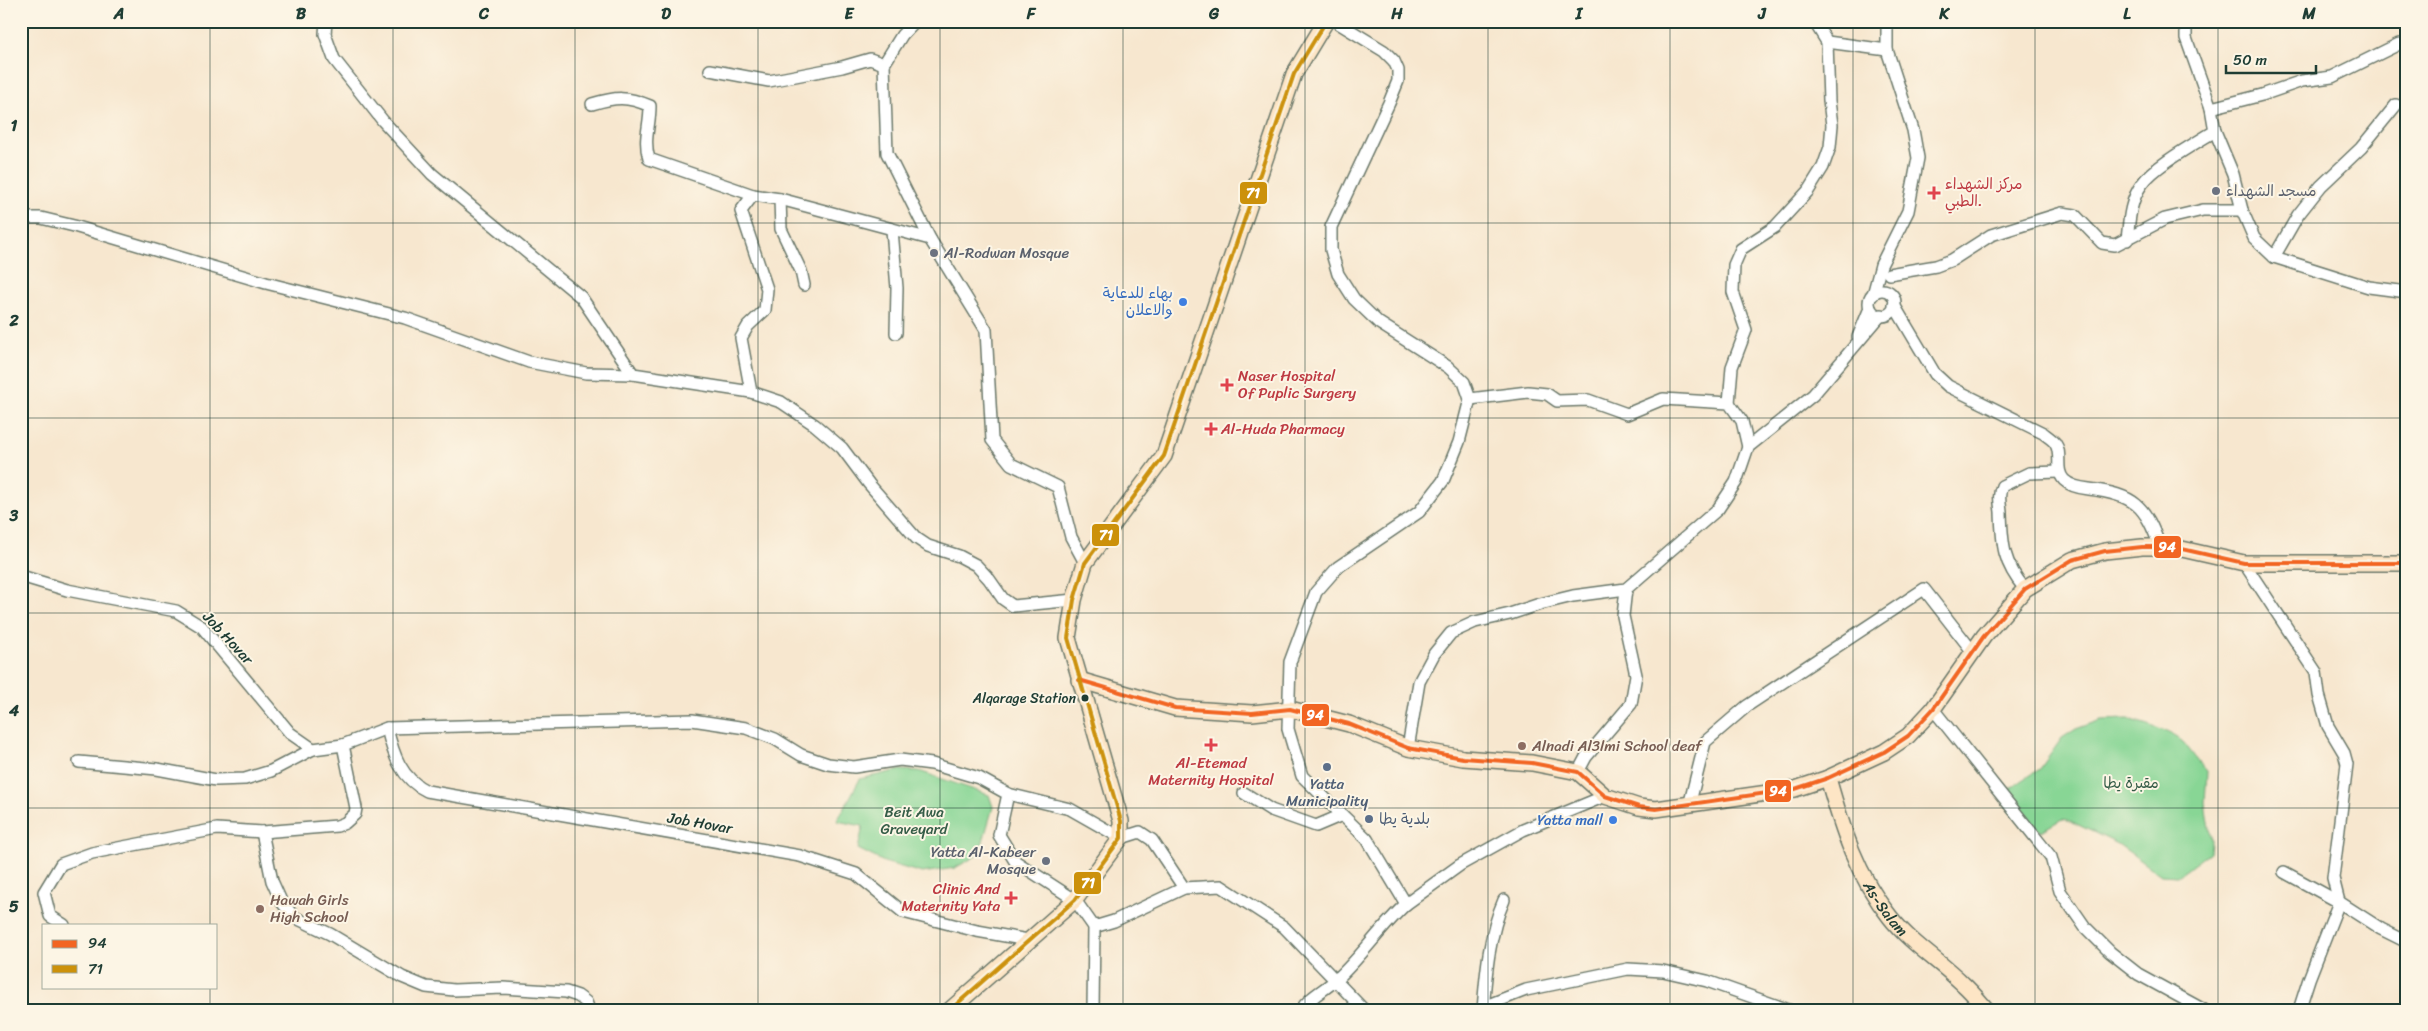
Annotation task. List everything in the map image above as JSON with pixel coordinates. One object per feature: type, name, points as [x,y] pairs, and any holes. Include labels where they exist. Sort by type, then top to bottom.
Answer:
[{"type":"street","points":[[326,21],[325,34],[334,59],[383,120],[432,174],[581,297],[633,374]]},
{"type":"street","points":[[915,21],[902,35],[884,64],[887,153],[930,239],[986,330],[992,440],[1011,464],[1058,487],[1070,537],[1085,563]]},
{"type":"street","points":[[1121,838],[1120,821],[1068,638],[1074,600],[1085,563],[1164,456],[1294,74],[1326,21]]},
{"type":"street","points":[[1335,21],[1384,51],[1394,61],[1398,70],[1398,81],[1389,103],[1331,227],[1331,250],[1338,274],[1354,299],[1379,323],[1448,367],[1464,382],[1470,399],[1459,442],[1443,481],[1419,512],[1338,567],[1316,592],[1290,662],[1288,729],[1302,776],[1367,839],[1406,904]]},
{"type":"street","points":[[1408,748],[1419,682],[1434,654],[1452,633],[1475,622],[1510,614],[1540,604],[1573,596],[1626,589],[1718,509],[1736,482],[1748,447],[1742,421],[1729,403],[1732,367],[1746,330],[1733,292],[1734,265],[1742,249],[1769,232],[1796,206],[1824,167],[1832,136],[1827,42],[1814,21]]},
{"type":"street","points":[[1855,343],[1870,308],[1870,300],[1881,265],[1908,211],[1918,158],[1912,130],[1887,50],[1887,21]]},
{"type":"street","points":[[2186,21],[2186,38],[2211,108],[2215,131],[2233,174],[2242,210],[2254,238],[2274,257],[2369,287],[2407,292]]},
{"type":"street","points":[[1827,42],[1887,50]]},
{"type":"street","points":[[2211,108],[2262,95],[2302,81],[2332,77],[2398,44]]},
{"type":"street","points":[[710,70],[769,81],[842,67],[870,59],[884,64]]},
{"type":"street","points":[[592,104],[616,97],[636,100],[650,106],[650,121],[645,144],[649,159],[753,195],[780,199],[930,239]]},
{"type":"street","points":[[2274,257],[2298,216],[2321,186],[2361,148],[2396,105]]},
{"type":"street","points":[[2127,240],[2131,208],[2142,183],[2176,155],[2215,131]]},
{"type":"street","points":[[751,392],[741,338],[748,326],[766,310],[768,289],[741,211],[753,195]]},
{"type":"street","points":[[780,199],[781,229],[801,271],[804,285]]},
{"type":"street","points":[[1888,274],[1936,266],[1952,260],[1992,235],[2062,214],[2075,215],[2102,242],[2114,245],[2165,219],[2203,210],[2242,210]]},
{"type":"street","points":[[21,218],[41,218],[74,226],[266,283],[405,318],[529,362],[586,373],[633,374],[751,392],[781,402],[815,425],[842,448],[906,529],[928,546],[958,556],[976,565],[989,579],[1002,600],[1013,606],[1074,600]]},
{"type":"street","points":[[892,230],[897,288],[896,333]]},
{"type":"street","points":[[1886,291],[1891,256],[1897,236]]},
{"type":"street","points":[[1873,295],[1878,291],[1886,291],[1892,296],[1906,327],[1935,374],[1948,386],[2022,421],[2055,443],[2059,452],[2059,472],[2064,480],[2072,485],[2108,491],[2136,504],[2151,522],[2160,547]]},
{"type":"street","points":[[1748,447],[1813,395],[1855,343],[1894,304]]},
{"type":"street","points":[[1870,308],[1875,314],[1884,315],[1906,327]]},
{"type":"street","points":[[1470,399],[1528,392],[1547,394],[1557,401],[1588,400],[1627,414],[1663,399],[1729,403]]},
{"type":"street","points":[[2026,589],[2015,576],[2001,546],[1998,494],[2002,486],[2029,473],[2059,472]]},
{"type":"street","points":[[1079,680],[1176,708],[1252,713],[1290,709],[1349,724],[1408,748],[1462,758],[1532,764],[1578,772],[1605,796],[1648,808],[1689,806],[1795,789],[1828,778],[1884,752],[1908,736],[1933,709],[1984,636],[2026,589],[2072,560],[2105,552],[2160,547],[2210,553],[2244,562],[2407,563]]},
{"type":"street","points":[[2244,562],[2316,672],[2319,696],[2328,726],[2346,758],[2343,807],[2333,873],[2339,902],[2308,979],[2300,1010]]},
{"type":"street","name":"Job Hovar","points":[[21,576],[67,590],[176,611],[190,618],[202,627],[290,733],[313,749]]},
{"type":"street","points":[[1578,772],[1586,757],[1631,704],[1636,675],[1623,616],[1626,589]]},
{"type":"street","points":[[1689,806],[1706,742],[1747,706],[1924,589],[1973,652]]},
{"type":"street","points":[[1933,709],[2051,856],[2060,891],[2086,926],[2110,952],[2138,974],[2204,1010]]},
{"type":"street","points":[[79,762],[157,769],[216,780],[245,779],[270,771],[313,749],[343,745],[387,728],[692,720],[746,728],[775,738],[801,755],[828,764],[854,766],[900,760],[932,764],[979,778],[1008,794],[1070,809],[1121,838]]},
{"type":"street","name":"Job Hovar","points":[[387,728],[396,759],[406,775],[416,786],[427,791],[800,856],[856,874],[903,912],[977,931],[1028,940]]},
{"type":"street","points":[[62,924],[50,916],[44,892],[61,864],[92,853],[217,829],[262,832],[338,826],[351,819],[355,814],[356,808],[343,745]]},
{"type":"street","name":"As-Salam","points":[[1828,778],[1844,834],[1865,879],[1890,917],[1923,952],[1962,983],[1987,1010]]},
{"type":"street","points":[[1244,793],[1271,810],[1316,826],[1342,815]]},
{"type":"street","points":[[1008,794],[999,835],[1015,861],[1075,900],[1094,927],[1093,1010]]},
{"type":"street","points":[[1301,1010],[1337,979],[1368,946],[1387,922],[1406,904],[1460,866],[1523,830],[1605,796]]},
{"type":"street","points":[[262,832],[272,881],[281,901],[294,917],[330,934],[402,977],[426,987],[454,990],[503,988],[566,992],[578,996],[586,1002],[589,1010]]},
{"type":"street","points":[[950,1010],[1075,900],[1121,838],[1140,832],[1152,840],[1184,888]]},
{"type":"street","points":[[2284,872],[2339,902],[2381,930],[2407,942]]},
{"type":"street","points":[[1094,927],[1114,921],[1184,888],[1221,886],[1284,927],[1337,979],[1364,1010]]},
{"type":"street","points":[[1504,900],[1496,918],[1492,935],[1483,1008],[1526,990],[1628,969],[1663,971],[1707,981],[1789,1010]]},
{"type":"green space","name":"مقبرة يطا","points":[[2128,719],[2158,728],[2179,739],[2207,771],[2205,803],[2211,841],[2210,852],[2178,876],[2161,875],[2118,844],[2068,820],[2062,819],[2041,831],[2029,824],[2003,793],[2040,769],[2062,738],[2076,729],[2101,720]]},
{"type":"green space","name":"Beit Awa Graveyard","points":[[900,770],[919,771],[989,795],[993,807],[981,848],[976,856],[955,868],[922,873],[884,862],[858,849],[863,826],[837,821],[860,779]]},
{"type":"transit line","name":"71","points":[[950,1010],[1075,900],[1121,838],[1121,821],[1068,638],[1074,600],[1085,563],[1164,456],[1294,74],[1326,21]]},
{"type":"transit line","name":"94","points":[[1079,680],[1175,708],[1252,713],[1290,709],[1349,724],[1408,748],[1463,758],[1532,763],[1578,772],[1605,796],[1639,807],[1656,809],[1795,789],[1828,778],[1884,752],[1908,736],[1933,709],[1984,636],[2025,589],[2072,560],[2105,551],[2142,547],[2173,547],[2244,563],[2407,563]]},
{"type":"place","name":"مسجد الشهداء","points":[[2216,191]]},
{"type":"place","name":"مركز الشهداء الطبي.","points":[[1934,193]]},
{"type":"place","name":"Al-Rodwan Mosque","points":[[934,253]]},
{"type":"place","name":"بهاء للدعاية والاعلان","points":[[1183,302]]},
{"type":"place","name":"Naser Hospital Of Puplic Surgery","points":[[1227,385]]},
{"type":"place","name":"Al-Huda Pharmacy","points":[[1211,429]]},
{"type":"place","name":"Alqarage Station","points":[[1085,698]]},
{"type":"place","name":"Al-Etemad Maternity Hospital","points":[[1211,745]]},
{"type":"place","name":"Alnadi Al3lmi School deaf","points":[[1522,746]]},
{"type":"place","name":"Yatta Municipality","points":[[1327,767]]},
{"type":"place","name":"بلدية يطا","points":[[1369,819]]},
{"type":"place","name":"Yatta mall","points":[[1613,820]]},
{"type":"place","name":"Yatta Al-Kabeer Mosque","points":[[1046,861]]},
{"type":"place","name":"Clinic And Maternity Yata","points":[[1011,898]]},
{"type":"place","name":"Hawah Girls High School","points":[[260,909]]}]
